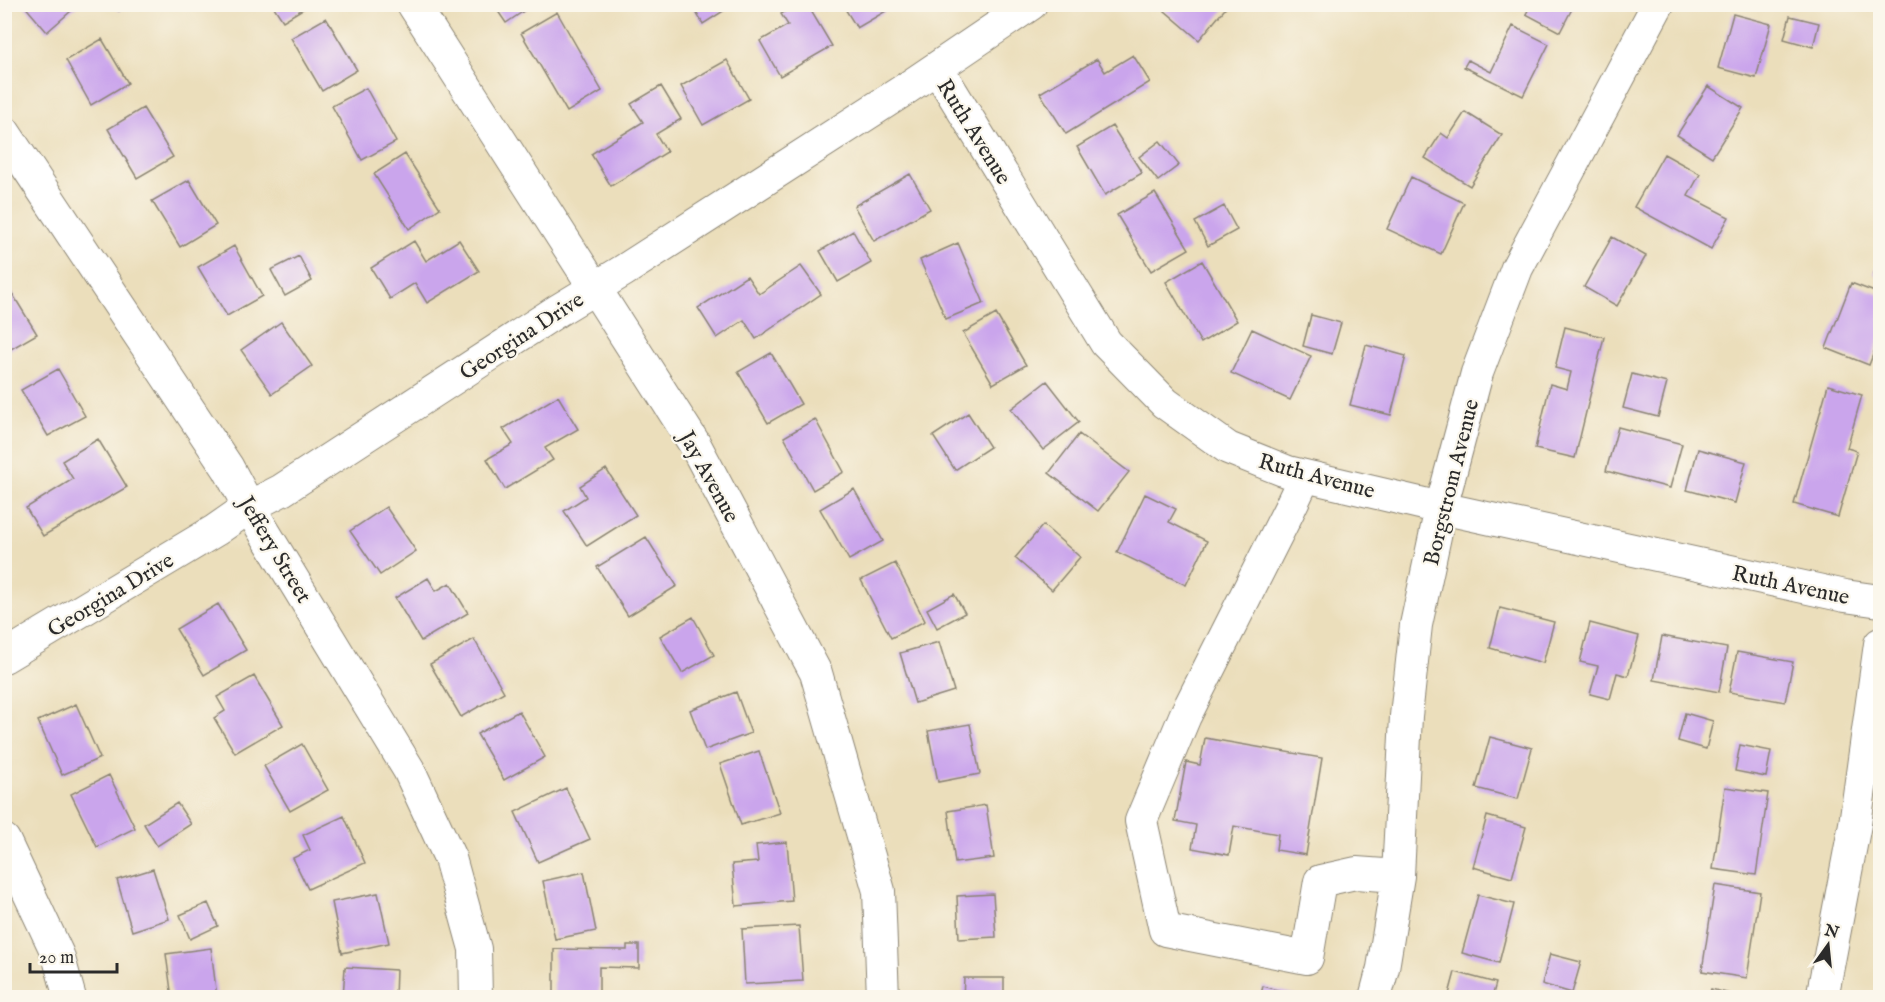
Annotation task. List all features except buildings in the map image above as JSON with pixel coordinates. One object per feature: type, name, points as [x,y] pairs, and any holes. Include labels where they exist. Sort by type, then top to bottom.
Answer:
[{"type":"street","name":"Jay Avenue","points":[[414,4],[694,443],[816,673],[879,891],[883,998]]},
{"type":"street","name":"Georgina Drive","points":[[4,657],[216,530],[249,507],[282,490],[937,68],[1031,4]]},
{"type":"street","name":"Borgstrom Avenue","points":[[1375,998],[1383,968],[1398,876],[1406,716],[1415,637],[1441,507],[1478,373],[1517,267],[1658,4]]},
{"type":"street","name":"Ruth Avenue","points":[[937,68],[1106,343],[1165,403],[1228,448],[1305,476],[1845,596],[1881,601]]},
{"type":"street","name":"Jeffery Street","points":[[4,132],[228,468],[249,507],[409,770],[450,858],[475,949],[476,998]]},
{"type":"street","points":[[1305,476],[1185,716],[1141,822],[1150,866],[1165,930],[1307,958],[1320,881],[1356,873],[1398,876]]},
{"type":"street","points":[[1822,998],[1855,824],[1881,644]]},
{"type":"street","points":[[4,840],[58,955],[70,998]]}]
